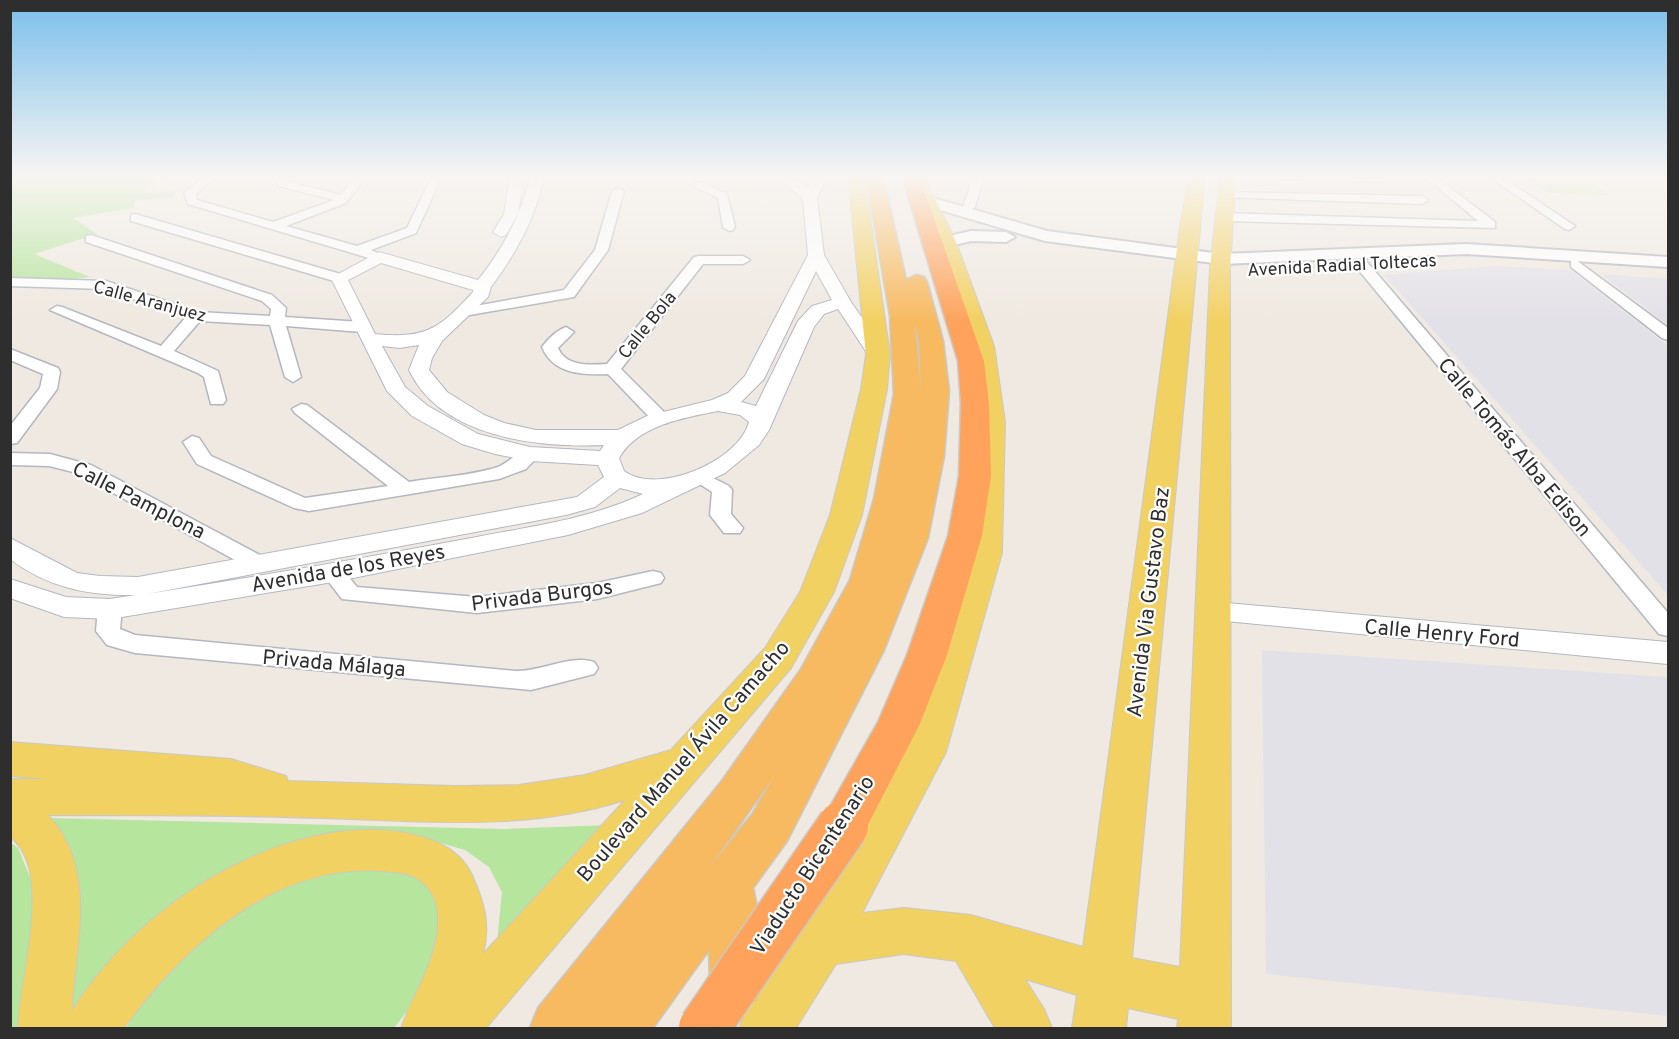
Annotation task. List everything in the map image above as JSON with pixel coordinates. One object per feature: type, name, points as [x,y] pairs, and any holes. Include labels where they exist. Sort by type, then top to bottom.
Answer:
[{"type":"highway","name":"Boulevard Manuel Ávila Camacho","points":[[558,1029],[737,795],[816,679],[868,580],[890,499],[908,394],[902,315],[884,224]]},
{"type":"highway","points":[[619,1029],[770,826],[865,650],[911,538],[929,456],[935,391],[931,341],[901,224]]},
{"type":"highway","name":"Viaducto Bicentenario","points":[[704,1029],[843,826],[898,726],[927,655],[965,536],[975,476],[975,403],[971,362],[929,224]]},
{"type":"highway","points":[[727,883],[734,921],[737,962],[732,1029]]},
{"type":"main road","name":"Boulevard Manuel Ávila Camacho","points":[[451,1029],[683,763],[778,658],[817,592],[846,515],[874,389],[878,355],[862,224]]},
{"type":"main road","points":[[766,1029],[821,942],[926,752],[986,553],[991,422],[982,346],[946,242],[937,224]]},
{"type":"main road","name":"Avenida Radial Toltecas","points":[[1015,224],[1045,236],[1256,271],[1480,260],[1576,264],[1668,272]]},
{"type":"main road","name":"Avenida Via Gustavo Baz","points":[[1200,224],[1215,612],[1205,1013]]},
{"type":"main road","name":"Avenida Via Gustavo Baz","points":[[1099,1029],[1104,978],[1203,261],[1221,224]]},
{"type":"main road","name":"Avenida Radial Toltecas","points":[[946,242],[971,236],[998,236],[1203,261],[1466,249],[1668,262]]},
{"type":"main road","points":[[10,759],[231,776],[261,785],[294,799]]},
{"type":"main road","points":[[10,797],[294,799],[432,804],[541,801],[621,785],[683,763]]},
{"type":"main road","points":[[10,812],[41,836],[53,861],[59,896],[48,983],[45,1029]]},
{"type":"main road","points":[[92,1029],[118,990],[152,953],[208,906],[260,876],[309,858],[362,850],[405,852],[437,865],[455,888],[463,920],[455,962],[428,1029]]},
{"type":"main road","points":[[821,942],[904,931],[971,939],[1104,978],[1205,1013]]},
{"type":"main road","points":[[971,939],[1025,1029]]},
{"type":"street","points":[[160,224],[347,274],[387,259]]},
{"type":"street","points":[[268,224],[482,287]]},
{"type":"street","points":[[273,226],[277,224]]},
{"type":"street","points":[[357,251],[412,230],[415,224]]},
{"type":"street","points":[[483,261],[505,224]]},
{"type":"street","points":[[521,224],[482,287],[482,293],[435,337],[420,360],[419,370],[423,381],[439,397],[474,419],[491,428],[535,438],[620,437],[661,419],[718,405],[735,397],[754,379],[816,255]]},
{"type":"street","points":[[464,312],[569,294],[601,250],[608,224]]},
{"type":"street","points":[[813,224],[816,255],[842,302],[878,355]]},
{"type":"street","points":[[1474,224],[1490,224]]},
{"type":"street","points":[[91,239],[267,298],[279,308],[277,323],[294,377]]},
{"type":"street","name":"Calle Bola","points":[[661,419],[612,369],[699,256],[743,260]]},
{"type":"street","points":[[1576,264],[1668,335]]},
{"type":"street","name":"Calle Tomás Alba Edison","points":[[1362,265],[1668,628]]},
{"type":"street","points":[[446,275],[467,268]]},
{"type":"street","points":[[347,274],[366,333],[397,391],[420,411],[470,440],[530,454],[612,468],[642,486],[690,481],[722,490],[720,515],[732,528]]},
{"type":"street","name":"Calle Aranjuez","points":[[10,282],[106,285],[197,316],[366,333]]},
{"type":"street","name":"Avenida de los Reyes","points":[[10,588],[64,607],[110,609],[333,573],[604,518],[633,508],[690,481],[748,444],[760,429],[760,420],[805,326],[818,310],[842,302]]},
{"type":"street","points":[[57,310],[209,372],[212,375],[216,400]]},
{"type":"street","points":[[163,353],[177,342],[184,327],[197,316]]},
{"type":"street","points":[[566,332],[550,347],[554,357],[577,368],[612,369]]},
{"type":"street","points":[[366,333],[399,342],[435,337]]},
{"type":"street","points":[[10,354],[52,372],[48,389],[10,439]]},
{"type":"street","points":[[718,405],[747,410],[760,420]]},
{"type":"street","points":[[301,409],[406,490]]},
{"type":"street","points":[[612,468],[620,437]]},
{"type":"street","points":[[192,442],[204,460],[301,504],[317,504],[499,473],[519,465],[530,454]]},
{"type":"street","name":"Calle Pamplona","points":[[10,459],[50,460],[84,468],[261,565]]},
{"type":"street","name":"Avenida de los Reyes","points":[[10,546],[38,568],[77,584],[103,587],[138,586],[566,507],[586,502],[612,468]]},
{"type":"street","name":"Privada Burgos","points":[[333,573],[350,594],[477,605],[597,591],[653,578]]},
{"type":"street","name":"Privada Málaga","points":[[110,609],[108,631],[116,639],[135,644],[531,681],[585,668]]},
{"type":"street","name":"Calle Henry Ford","points":[[1215,612],[1668,653]]},
{"type":"shaded area","points":[[1496,266],[1571,270],[1668,346],[1668,595],[1384,275]]},
{"type":"shaded area","points":[[1601,274],[1668,279],[1668,325]]},
{"type":"shaded area","points":[[1262,650],[1668,677],[1668,1016],[1266,974]]},
{"type":"green space","points":[[11,224],[83,224],[97,234],[34,254],[90,277],[11,285]]},
{"type":"green space","points":[[48,818],[504,829],[611,825],[496,953],[502,892],[489,867],[465,850],[406,833],[340,836],[109,982],[75,1028],[68,1028],[69,976],[79,883],[70,850]]},
{"type":"green space","points":[[10,842],[18,848],[41,905],[23,1028],[11,1028]]},
{"type":"green space","points":[[353,867],[409,871],[449,896],[442,966],[394,1028],[126,1028],[145,997],[169,966],[254,901],[300,879]]}]
